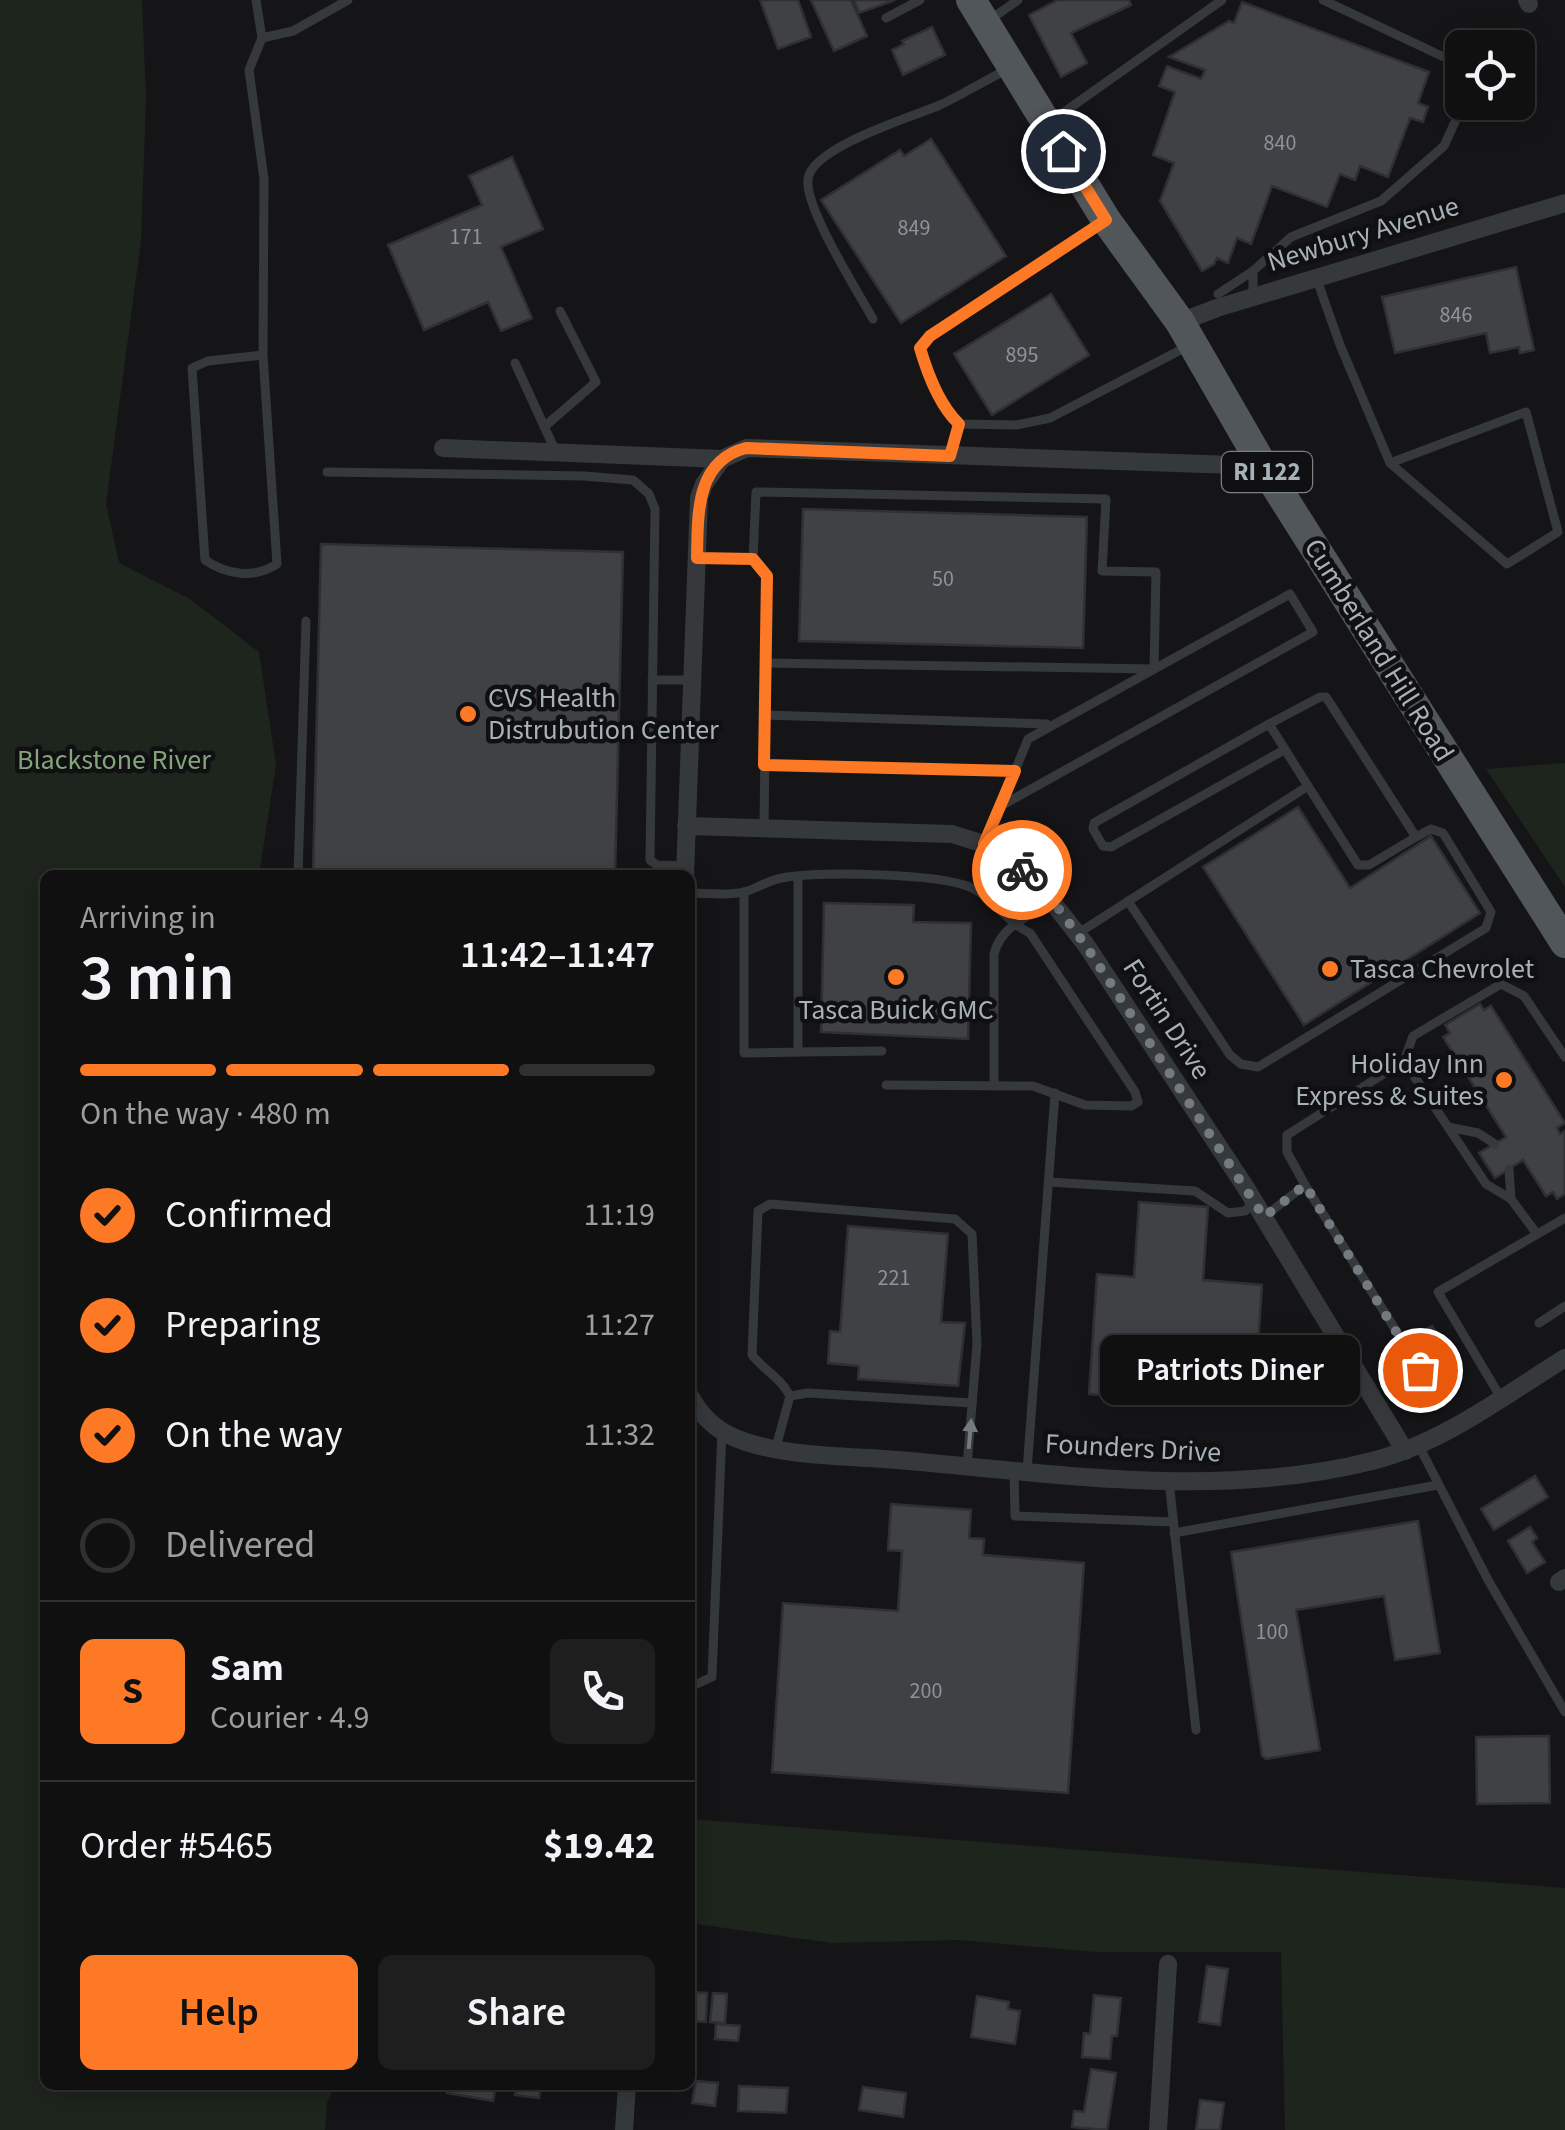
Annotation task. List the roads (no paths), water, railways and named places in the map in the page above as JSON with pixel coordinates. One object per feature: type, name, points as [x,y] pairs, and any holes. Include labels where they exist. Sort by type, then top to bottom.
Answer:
[{"type":"main road","name":"Cumberland Hill Road","points":[[978,12],[1106,220],[1186,333],[1263,466],[1562,932]]},
{"type":"street","name":"Newbury Avenue","points":[[1186,333],[1253,297],[1565,203]]},
{"type":"street","points":[[444,448],[722,460]]},
{"type":"street","points":[[685,870],[699,498],[722,460],[746,448],[1263,466]]},
{"type":"street","name":"Fortin Drive","points":[[686,826],[930,831],[984,844],[1035,880],[1077,934],[1412,1449]]},
{"type":"street","name":"Founders Drive","points":[[722,1431],[748,1442],[776,1447],[967,1466],[1169,1481],[1251,1480],[1301,1475],[1412,1449],[1565,1358]]},
{"type":"street","points":[[695,1404],[722,1431]]},
{"type":"street","points":[[1158,2130],[1168,1964]]},
{"type":"street","points":[[624,2130],[627,2090]]},
{"type":"lane","points":[[256,0],[262,38],[248,70],[264,179],[264,354],[278,564],[264,573],[223,572],[205,560],[192,368],[208,361],[264,354]]},
{"type":"lane","points":[[262,38],[294,31],[348,0]]},
{"type":"lane","points":[[886,18],[920,0]]},
{"type":"lane","points":[[978,12],[1018,0]]},
{"type":"lane","points":[[1046,125],[1222,0]]},
{"type":"lane","points":[[1323,0],[1445,57]]},
{"type":"lane","points":[[873,318],[810,196],[810,171],[826,156],[884,125],[940,104],[1011,67]]},
{"type":"lane","points":[[1218,294],[1253,272],[1291,237],[1382,201],[1444,146],[1456,120]]},
{"type":"lane","points":[[1106,220],[930,336],[920,348],[951,417],[959,424],[1016,425],[1050,418],[1186,333]]},
{"type":"lane","points":[[1253,272],[1253,297]]},
{"type":"lane","points":[[1316,278],[1390,464],[1506,564],[1558,532],[1526,412],[1390,464]]},
{"type":"lane","points":[[544,427],[596,382],[560,311]]},
{"type":"lane","points":[[515,364],[556,453]]},
{"type":"lane","points":[[950,456],[959,424]]},
{"type":"lane","points":[[327,472],[584,476],[632,480],[649,494],[655,508],[650,860],[657,866],[685,870]]},
{"type":"lane","points":[[764,828],[767,576],[753,559],[756,492],[1106,499],[1102,571],[1156,572],[1154,670]]},
{"type":"lane","points":[[697,558],[753,559]]},
{"type":"lane","points":[[984,844],[1028,738],[1290,594],[1313,632],[1000,807]]},
{"type":"lane","points":[[298,870],[306,620]]},
{"type":"lane","points":[[766,663],[1154,670]]},
{"type":"lane","points":[[652,680],[692,680]]},
{"type":"lane","points":[[1284,750],[1111,847],[1103,846],[1093,829],[1094,823],[1326,697],[1416,837]]},
{"type":"lane","points":[[765,715],[1050,724]]},
{"type":"lane","points":[[1128,901],[1230,1055],[1240,1064],[1258,1067],[1486,928],[1491,912],[1443,834],[1431,829],[1369,865],[1358,864],[1270,724]]},
{"type":"lane","points":[[764,765],[1015,771]]},
{"type":"lane","points":[[1077,934],[1308,786]]},
{"type":"lane","points":[[798,876],[798,1052]]},
{"type":"lane","points":[[695,893],[744,892],[764,882],[798,876],[943,879],[972,888],[1004,912],[1013,925],[1030,933],[1138,1102],[1131,1106],[1085,1105],[1033,1086],[886,1085]]},
{"type":"lane","points":[[744,892],[744,1053],[882,1051]]},
{"type":"lane","points":[[994,1086],[994,954],[998,938],[1053,901]]},
{"type":"lane","points":[[1457,1380],[1435,1393],[1305,1185],[1287,1152],[1287,1135],[1404,1061],[1413,1036],[1501,984],[1524,996],[1565,1057]]},
{"type":"lane","points":[[1404,1061],[1486,1184],[1511,1199],[1537,1234]]},
{"type":"lane","points":[[1055,1093],[1015,1516],[1174,1528],[1438,1484]]},
{"type":"lane","points":[[1448,1127],[1478,1132],[1495,1144]]},
{"type":"lane","points":[[1509,1169],[1511,1199]]},
{"type":"lane","points":[[1049,1182],[1195,1190],[1228,1214],[1259,1209],[1305,1185]]},
{"type":"lane","points":[[776,1447],[790,1396],[782,1380],[764,1370],[752,1355],[758,1210],[770,1204],[955,1219],[972,1234],[977,1344],[967,1466]]},
{"type":"lane","points":[[1501,1398],[1438,1292],[1565,1218]]},
{"type":"lane","points":[[1539,1323],[1565,1306]]},
{"type":"lane","points":[[790,1396],[808,1393],[972,1403]]},
{"type":"lane","points":[[695,1684],[712,1676],[722,1431]]},
{"type":"lane","points":[[1412,1449],[1438,1484],[1488,1580],[1565,1712]]},
{"type":"lane","points":[[1169,1481],[1196,1730]]},
{"type":"place","name":"CVS Health Distrubution Center","points":[[468,714]]},
{"type":"place","name":"Tasca Chevrolet","points":[[1330,969]]},
{"type":"place","name":"Tasca Buick GMC","points":[[896,977]]},
{"type":"place","name":"Holiday Inn Express & Suites","points":[[1504,1080]]},
{"type":"place","name":"Patriots Diner","points":[[1420,1370]]},
{"type":"park label","name":"Blackstone River","points":[[114,760]]}]
